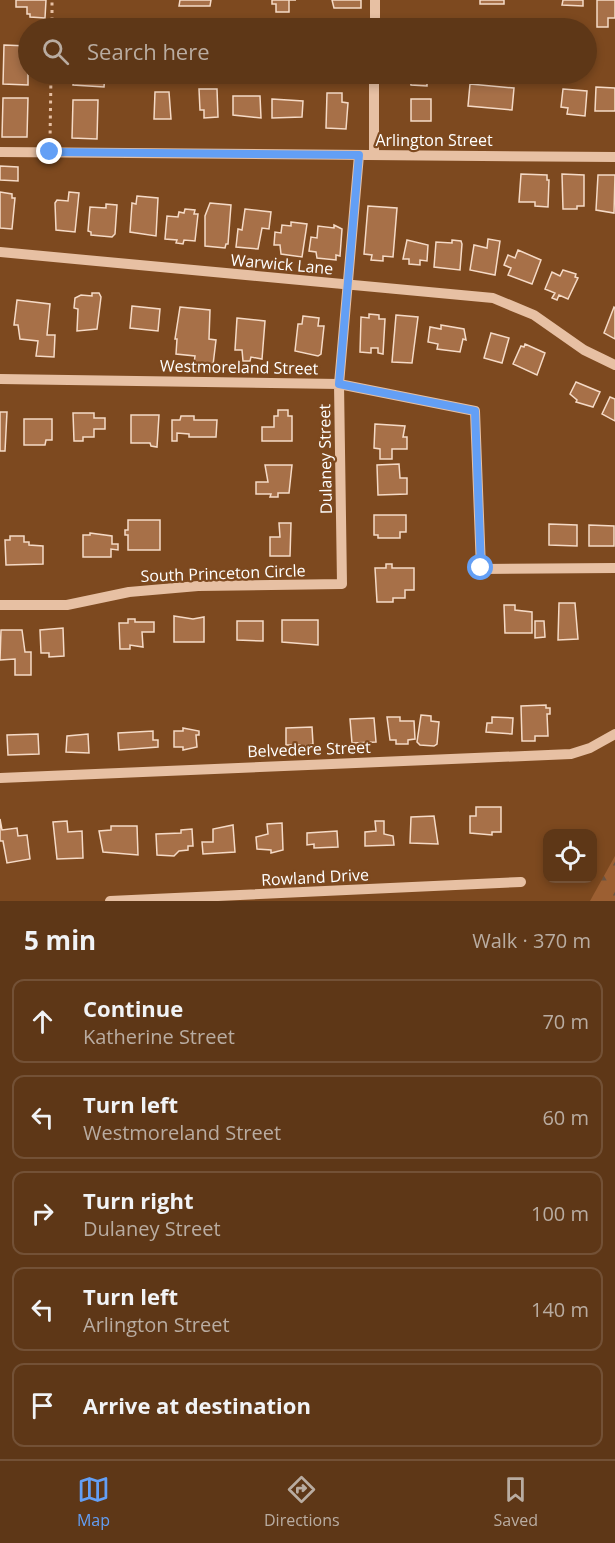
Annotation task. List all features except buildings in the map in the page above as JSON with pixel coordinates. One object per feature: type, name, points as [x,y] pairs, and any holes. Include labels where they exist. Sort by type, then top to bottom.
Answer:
[{"type":"street","points":[[375,0],[375,18]]},
{"type":"street","points":[[374,84],[374,155]]},
{"type":"street","name":"Arlington Street","points":[[0,152],[615,157]]},
{"type":"street","name":"Dulaney Street","points":[[342,584],[339,384],[359,155]]},
{"type":"street","name":"Warwick Lane","points":[[0,252],[493,297],[534,315],[584,350],[615,365]]},
{"type":"street","name":"Westmoreland Street","points":[[0,379],[339,384],[475,411],[481,568],[615,568]]},
{"type":"street","name":"South Princeton Circle","points":[[0,606],[67,605],[129,592],[198,586],[342,584]]},
{"type":"street","name":"Belvedere Street","points":[[0,778],[571,754],[590,748],[615,734]]},
{"type":"street","name":"Rowland Drive","points":[[110,901],[171,900],[520,882]]},
{"type":"path","points":[[52,0],[52,18]]},
{"type":"path","points":[[50,144],[51,84]]},
{"type":"green space","points":[[615,856],[615,901],[590,901]]},
{"type":"route","points":[[50,152],[359,155],[339,384],[475,411],[481,568]]}]
